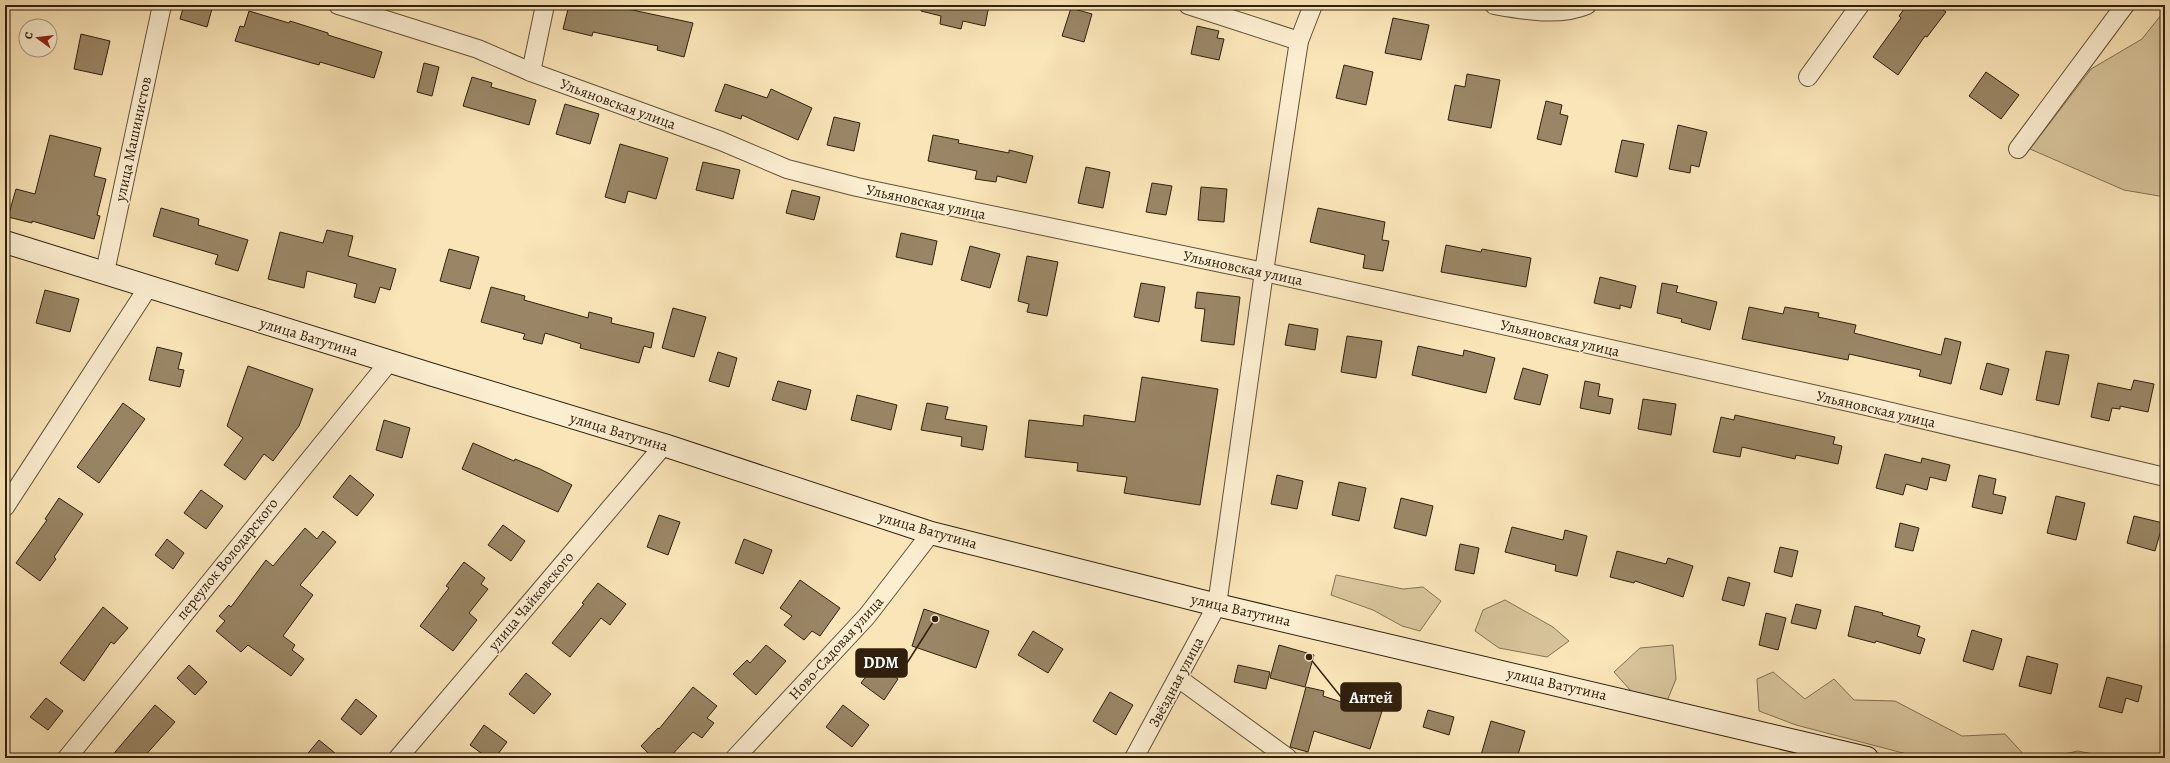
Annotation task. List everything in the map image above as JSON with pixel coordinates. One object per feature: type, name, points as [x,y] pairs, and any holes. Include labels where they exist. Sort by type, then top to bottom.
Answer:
[{"type":"main road","name":"улица Ватутина","points":[[5,242],[389,362],[664,445],[931,532],[1217,605],[1867,758]]},
{"type":"street","name":"улица Машинистов","points":[[105,272],[162,5]]},
{"type":"street","name":"Ульяновская улица","points":[[338,5],[478,49],[531,72],[722,141],[787,169],[857,187],[1264,272],[1862,405],[2165,477]]},
{"type":"street","points":[[531,72],[545,5]]},
{"type":"street","points":[[1188,5],[1299,41]]},
{"type":"street","points":[[1217,605],[1264,272],[1299,41],[1313,5]]},
{"type":"street","points":[[1494,5],[1531,11],[1557,12],[1587,5]]},
{"type":"street","points":[[1808,77],[1860,5]]},
{"type":"street","points":[[2018,149],[2125,5]]},
{"type":"street","points":[[5,507],[149,286]]},
{"type":"street","name":"переулок Володарского","points":[[67,758],[389,362]]},
{"type":"street","name":"улица Чайковского","points":[[398,758],[664,445]]},
{"type":"street","name":"Ново-Садовая улица","points":[[735,758],[867,616],[931,532]]},
{"type":"street","name":"Звёздная улица","points":[[1134,758],[1217,605]]},
{"type":"street","points":[[1178,678],[1288,758]]},
{"type":"shaded area","points":[[2165,10],[2165,197],[2124,190],[2030,149],[2091,69],[2142,39]]},
{"type":"shaded area","points":[[1336,575],[1403,589],[1423,587],[1441,601],[1420,631],[1402,626],[1373,610],[1331,595]]},
{"type":"shaded area","points":[[1505,600],[1553,627],[1569,641],[1547,657],[1499,648],[1475,631],[1483,610]]},
{"type":"shaded area","points":[[1673,645],[1676,679],[1665,706],[1640,701],[1614,672],[1640,648]]},
{"type":"shaded area","points":[[1773,672],[1805,699],[1834,679],[1854,700],[1895,701],[1962,736],[2005,734],[2027,758],[1922,758],[1796,725],[1759,711],[1757,679]]},
{"type":"shaded area","points":[[2078,751],[2113,758],[2045,758]]},
{"type":"building","points":[[184,5],[213,5],[207,27],[180,19]]},
{"type":"building","points":[[569,5],[609,5],[693,23],[684,57],[657,50],[658,46],[593,32],[592,36],[563,29]]},
{"type":"building","points":[[922,5],[989,5],[985,26],[963,21],[961,29],[940,24],[941,16],[921,11]]},
{"type":"building","points":[[1907,5],[1936,5],[1946,12],[1927,37],[1925,36],[1898,75],[1873,57],[1901,18],[1899,16]]},
{"type":"building","points":[[1071,8],[1092,14],[1084,42],[1062,36]]},
{"type":"building","points":[[249,11],[289,23],[290,21],[382,52],[374,78],[320,62],[319,65],[235,41],[240,26],[244,27]]},
{"type":"building","points":[[1393,18],[1429,25],[1421,60],[1385,53]]},
{"type":"building","points":[[1197,26],[1219,31],[1217,38],[1224,39],[1219,60],[1191,54]]},
{"type":"building","points":[[81,34],[110,41],[102,75],[74,69]]},
{"type":"building","points":[[424,63],[439,67],[432,96],[417,92]]},
{"type":"building","points":[[1344,65],[1373,72],[1366,105],[1336,98]]},
{"type":"building","points":[[1986,72],[2019,95],[2001,119],[1969,96]]},
{"type":"building","points":[[1467,74],[1500,80],[1491,128],[1448,120],[1455,85],[1465,87]]},
{"type":"building","points":[[472,77],[492,83],[491,87],[536,100],[529,125],[463,106]]},
{"type":"building","points":[[725,84],[767,98],[771,89],[812,108],[798,140],[742,115],[741,119],[715,111]]},
{"type":"building","points":[[1546,101],[1562,105],[1560,114],[1568,116],[1561,145],[1537,139]]},
{"type":"building","points":[[565,104],[599,114],[590,144],[556,134]]},
{"type":"building","points":[[834,117],[860,123],[854,151],[827,145]]},
{"type":"building","points":[[1678,125],[1707,132],[1699,167],[1691,165],[1690,173],[1669,169]]},
{"type":"building","points":[[50,135],[101,148],[94,176],[106,179],[97,215],[100,216],[94,239],[32,221],[32,223],[8,217],[16,189],[35,194]]},
{"type":"building","points":[[933,135],[959,140],[958,143],[1009,153],[1009,150],[1033,156],[1026,183],[997,176],[996,182],[975,179],[977,171],[928,161]]},
{"type":"building","points":[[1622,140],[1644,144],[1637,177],[1615,172]]},
{"type":"building","points":[[620,144],[668,158],[656,199],[628,191],[625,203],[605,197]]},
{"type":"building","points":[[703,162],[740,170],[733,199],[696,190]]},
{"type":"building","points":[[1086,167],[1110,172],[1103,208],[1078,203]]},
{"type":"building","points":[[1152,183],[1172,186],[1166,215],[1146,212]]},
{"type":"building","points":[[1201,187],[1227,189],[1224,222],[1198,220]]},
{"type":"building","points":[[792,190],[820,197],[814,220],[786,213]]},
{"type":"building","points":[[161,208],[199,219],[198,225],[248,240],[238,271],[215,264],[218,255],[153,236]]},
{"type":"building","points":[[1318,208],[1385,222],[1382,240],[1389,241],[1383,271],[1363,268],[1365,255],[1310,242]]},
{"type":"building","points":[[327,230],[353,236],[348,256],[396,269],[390,290],[380,287],[375,303],[354,297],[357,284],[307,271],[304,288],[268,279],[280,232],[323,243]]},
{"type":"building","points":[[901,233],[937,241],[932,265],[896,257]]},
{"type":"building","points":[[1446,245],[1481,252],[1482,249],[1531,258],[1526,287],[1441,272]]},
{"type":"building","points":[[970,246],[1000,254],[990,288],[961,280]]},
{"type":"building","points":[[449,249],[479,257],[470,289],[440,281]]},
{"type":"building","points":[[1027,256],[1058,262],[1047,316],[1027,312],[1029,304],[1018,301]]},
{"type":"building","points":[[1600,277],[1636,286],[1631,308],[1620,305],[1620,309],[1594,303]]},
{"type":"building","points":[[1141,283],[1165,287],[1159,322],[1134,317]]},
{"type":"building","points":[[1662,283],[1678,286],[1676,292],[1717,302],[1710,330],[1681,322],[1682,319],[1657,313]]},
{"type":"building","points":[[491,287],[525,296],[524,300],[588,318],[589,312],[612,318],[611,323],[654,333],[651,348],[644,346],[639,363],[580,348],[581,344],[545,333],[542,344],[523,339],[525,334],[481,322]]},
{"type":"building","points":[[45,290],[79,299],[70,332],[36,323]]},
{"type":"building","points":[[1197,292],[1240,297],[1234,345],[1201,341],[1205,309],[1195,308]]},
{"type":"building","points":[[1749,307],[1783,314],[1785,307],[1819,313],[1818,317],[1856,325],[1854,333],[1941,355],[1945,338],[1961,342],[1951,384],[1919,376],[1921,370],[1849,354],[1848,360],[1742,339]]},
{"type":"building","points":[[673,308],[706,317],[694,357],[662,348]]},
{"type":"building","points":[[1289,324],[1318,329],[1315,350],[1285,345]]},
{"type":"building","points":[[1347,336],[1382,341],[1376,378],[1341,372]]},
{"type":"building","points":[[1418,346],[1463,356],[1464,350],[1495,358],[1486,393],[1412,375]]},
{"type":"building","points":[[157,347],[182,353],[178,369],[184,370],[180,387],[149,380]]},
{"type":"building","points":[[2046,351],[2069,355],[2059,405],[2036,400]]},
{"type":"building","points":[[718,352],[737,358],[729,387],[709,381]]},
{"type":"building","points":[[1987,363],[2009,369],[2002,395],[1980,389]]},
{"type":"building","points":[[248,366],[313,389],[299,426],[273,461],[264,454],[245,480],[224,465],[243,438],[227,426]]},
{"type":"building","points":[[1523,368],[1548,375],[1540,405],[1514,399]]},
{"type":"building","points":[[1142,377],[1218,389],[1200,505],[1124,493],[1127,477],[1077,471],[1078,463],[1025,457],[1029,420],[1083,426],[1084,415],[1135,422]]},
{"type":"building","points":[[2134,380],[2154,384],[2148,412],[2120,406],[2120,409],[2112,408],[2109,421],[2091,417],[2098,383],[2131,390]]},
{"type":"building","points":[[778,381],[811,390],[806,410],[772,400]]},
{"type":"building","points":[[1585,381],[1600,384],[1598,396],[1613,399],[1610,414],[1580,408]]},
{"type":"building","points":[[857,395],[897,405],[891,430],[851,420]]},
{"type":"building","points":[[1643,399],[1676,404],[1671,435],[1638,429]]},
{"type":"building","points":[[123,403],[145,419],[99,483],[77,467]]},
{"type":"building","points":[[927,403],[948,407],[945,419],[987,426],[983,450],[961,446],[962,437],[921,430]]},
{"type":"building","points":[[1735,415],[1835,437],[1833,444],[1842,446],[1838,464],[1796,455],[1795,459],[1742,447],[1740,457],[1713,452],[1721,417],[1734,420]]},
{"type":"building","points":[[384,420],[410,428],[402,458],[376,450]]},
{"type":"building","points":[[473,443],[514,461],[515,459],[540,469],[572,485],[558,512],[462,469]]},
{"type":"building","points":[[1885,454],[1921,463],[1922,458],[1950,465],[1946,481],[1930,477],[1927,490],[1906,484],[1903,495],[1876,488]]},
{"type":"building","points":[[350,475],[374,495],[357,516],[333,497]]},
{"type":"building","points":[[1277,475],[1303,481],[1297,509],[1271,504]]},
{"type":"building","points":[[1979,475],[1996,479],[1993,494],[2006,497],[2002,514],[1972,507]]},
{"type":"building","points":[[1339,482],[1366,488],[1359,521],[1332,515]]},
{"type":"building","points":[[201,490],[223,506],[206,529],[184,513]]},
{"type":"building","points":[[2056,496],[2085,503],[2076,540],[2047,533]]},
{"type":"building","points":[[59,498],[83,514],[54,557],[56,559],[40,581],[16,563],[47,520],[45,519]]},
{"type":"building","points":[[1401,498],[1433,506],[1426,536],[1394,528]]},
{"type":"building","points":[[659,515],[680,522],[668,555],[647,547]]},
{"type":"building","points":[[2134,516],[2163,523],[2155,551],[2127,543]]},
{"type":"building","points":[[1900,523],[1919,528],[1913,551],[1895,547]]},
{"type":"building","points":[[503,525],[525,541],[511,561],[488,545]]},
{"type":"building","points":[[1512,527],[1563,540],[1565,530],[1587,536],[1577,576],[1555,571],[1556,565],[1505,552]]},
{"type":"building","points":[[305,528],[317,539],[323,531],[336,542],[300,585],[313,595],[283,636],[295,645],[292,650],[304,659],[291,676],[248,645],[241,652],[216,631],[225,621],[219,616],[229,605],[231,607],[266,560],[273,566]]},
{"type":"building","points":[[167,539],[184,553],[173,569],[155,555]]},
{"type":"building","points":[[744,539],[772,550],[763,574],[735,563]]},
{"type":"building","points":[[1460,544],[1479,548],[1474,574],[1455,570]]},
{"type":"building","points":[[1780,547],[1798,551],[1792,577],[1774,572]]},
{"type":"building","points":[[1617,551],[1666,564],[1668,558],[1693,566],[1683,597],[1635,581],[1634,583],[1610,577]]},
{"type":"building","points":[[464,562],[485,578],[481,584],[488,589],[469,613],[477,620],[453,651],[420,626],[449,588],[446,586]]},
{"type":"building","points":[[1728,577],[1750,583],[1744,606],[1722,600]]},
{"type":"building","points":[[800,580],[840,608],[820,636],[812,631],[804,640],[784,625],[792,616],[780,608]]},
{"type":"building","points":[[598,583],[626,604],[610,625],[601,618],[570,657],[552,643],[584,604],[582,603]]},
{"type":"building","points":[[1796,604],[1821,610],[1816,629],[1791,623]]},
{"type":"building","points":[[1855,606],[1883,613],[1882,615],[1920,626],[1917,636],[1925,639],[1920,654],[1876,641],[1875,643],[1848,636]]},
{"type":"building","points":[[103,607],[128,628],[114,644],[111,642],[84,681],[60,663]]},
{"type":"building","points":[[924,609],[989,631],[976,668],[912,646]]},
{"type":"building","points":[[1766,613],[1786,618],[1778,650],[1759,645]]},
{"type":"building","points":[[1972,630],[2002,639],[1993,670],[1963,661]]},
{"type":"building","points":[[1033,631],[1063,649],[1048,673],[1018,655]]},
{"type":"building","points":[[766,645],[786,661],[756,695],[733,674],[747,660],[750,663]]},
{"type":"building","points":[[1279,645],[1314,655],[1305,687],[1270,678]]},
{"type":"building","points":[[2027,656],[2058,664],[2051,694],[2019,686]]},
{"type":"building","points":[[876,663],[898,679],[884,700],[861,683]]},
{"type":"building","points":[[189,665],[207,682],[195,695],[177,678]]},
{"type":"building","points":[[1238,665],[1270,672],[1266,689],[1234,682]]},
{"type":"building","points":[[526,673],[551,694],[534,714],[509,694]]},
{"type":"building","points":[[2107,677],[2142,686],[2138,702],[2126,698],[2122,713],[2099,707]]},
{"type":"building","points":[[693,687],[717,706],[707,718],[714,723],[702,738],[693,732],[669,758],[653,758],[641,746],[658,728],[659,729]]},
{"type":"building","points":[[1306,687],[1324,691],[1323,696],[1360,708],[1362,702],[1383,708],[1370,749],[1314,731],[1308,752],[1290,747]]},
{"type":"building","points":[[1110,692],[1133,705],[1116,735],[1093,721]]},
{"type":"building","points":[[46,698],[63,711],[48,730],[30,717]]},
{"type":"building","points":[[356,699],[377,716],[361,735],[341,719]]},
{"type":"building","points":[[155,705],[175,722],[143,758],[110,758]]},
{"type":"building","points":[[843,705],[869,725],[852,747],[826,727]]},
{"type":"building","points":[[1428,710],[1454,717],[1449,735],[1423,727]]},
{"type":"building","points":[[1491,721],[1525,731],[1517,758],[1492,758],[1481,755]]},
{"type":"building","points":[[484,725],[507,742],[495,758],[488,758],[470,745]]},
{"type":"building","points":[[319,740],[341,758],[304,758]]},
{"type":"place","name":"DDM","points":[[935,619]]},
{"type":"place","name":"Антей","points":[[1309,657]]}]
